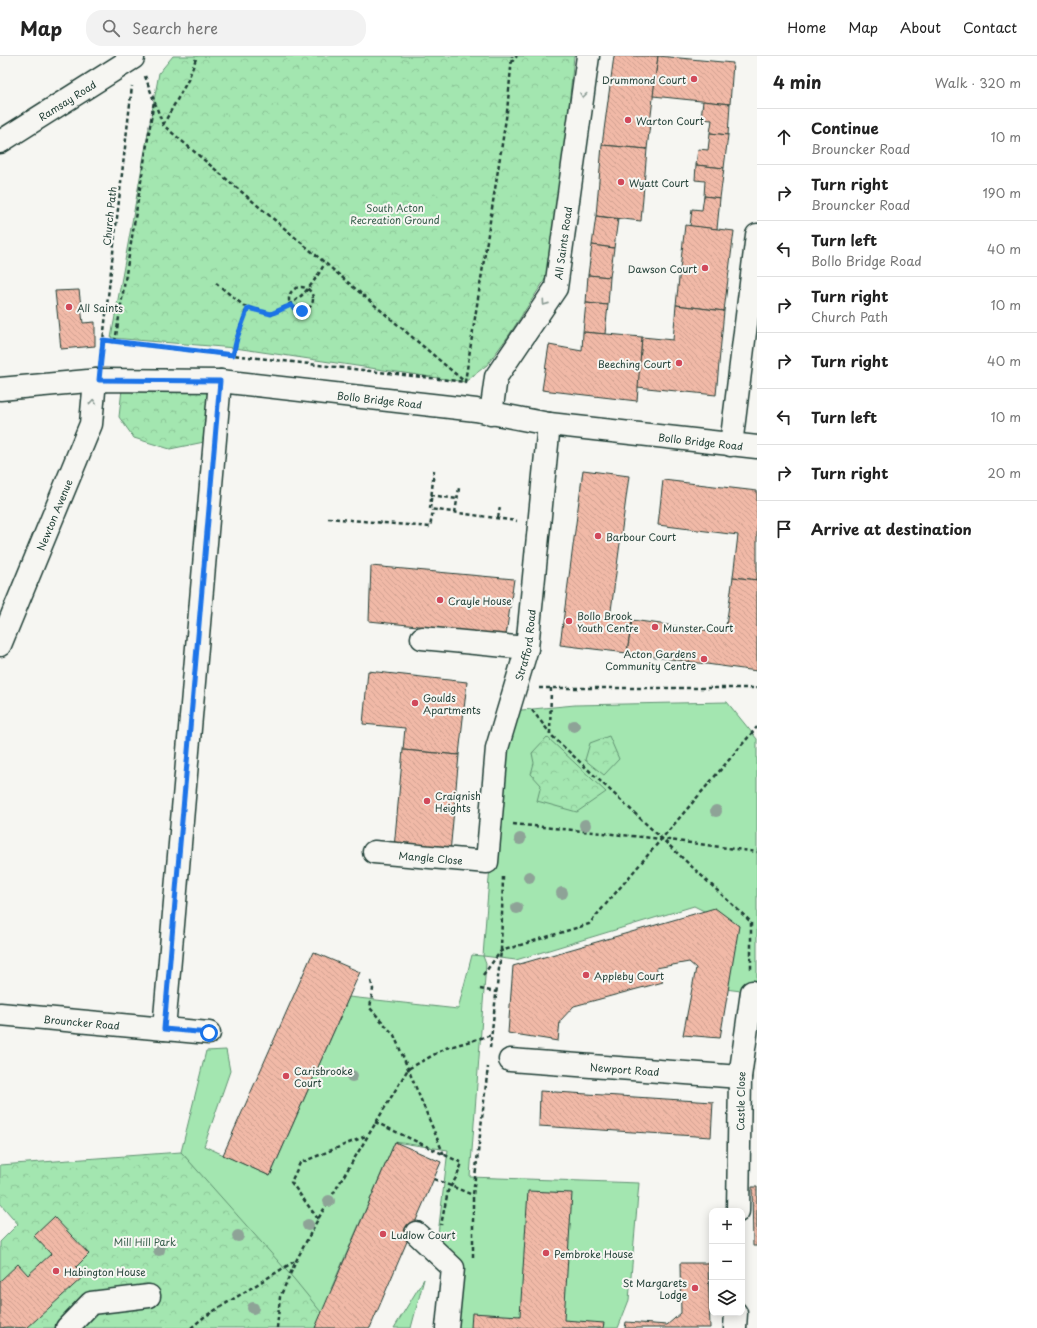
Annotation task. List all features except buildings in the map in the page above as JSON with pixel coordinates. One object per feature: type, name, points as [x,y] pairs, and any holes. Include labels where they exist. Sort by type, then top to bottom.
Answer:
[{"type":"street","name":"All Saints Road","points":[[484,412],[496,377],[556,288],[588,56]]},
{"type":"street","name":"Ramsay Road","points":[[0,142],[138,64]]},
{"type":"street","points":[[731,445],[757,235]]},
{"type":"street","name":"Bollo Bridge Road","points":[[0,389],[97,380],[220,381],[484,412],[549,424],[757,447]]},
{"type":"street","name":"Newton Avenue","points":[[1,638],[91,424],[97,380]]},
{"type":"street","points":[[164,1029],[220,381]]},
{"type":"street","name":"Strafford Road","points":[[495,869],[497,748],[527,648],[549,424]]},
{"type":"street","points":[[422,638],[527,648]]},
{"type":"street","name":"Mangle Close","points":[[374,852],[495,869]]},
{"type":"street","name":"Castle Close","points":[[738,1208],[740,1077],[752,992]]},
{"type":"street","name":"Brouncker Road","points":[[0,1014],[209,1033]]},
{"type":"street","name":"Newport Road","points":[[510,1060],[740,1077]]},
{"type":"street","points":[[416,1233],[453,1268],[447,1328]]},
{"type":"street","points":[[67,1328],[91,1302],[149,1296]]},
{"type":"street","points":[[735,1328],[736,1316]]},
{"type":"path","points":[[164,125],[188,80],[197,56]]},
{"type":"path","points":[[465,382],[507,112],[512,56]]},
{"type":"path","points":[[511,63],[517,56]]},
{"type":"path","points":[[138,64],[164,125],[465,382],[484,412]]},
{"type":"path","name":"Church Path","points":[[97,380],[103,340],[132,82]]},
{"type":"path","points":[[115,342],[154,99]]},
{"type":"path","points":[[216,284],[244,306],[271,314],[291,305],[308,290],[325,263]]},
{"type":"path","points":[[301,287],[308,290],[312,296],[310,307],[302,311],[291,305],[289,296],[294,289],[301,287]]},
{"type":"path","points":[[233,355],[237,338],[248,308]]},
{"type":"path","points":[[103,340],[465,382]]},
{"type":"path","points":[[434,470],[430,509],[518,521]]},
{"type":"path","points":[[455,513],[459,488]]},
{"type":"path","points":[[431,495],[457,499]]},
{"type":"path","points":[[498,518],[500,507]]},
{"type":"path","points":[[328,518],[430,527],[433,510]]},
{"type":"path","points":[[539,688],[757,688]]},
{"type":"path","points":[[550,734],[551,688]]},
{"type":"path","points":[[531,708],[550,734],[751,922],[752,992]]},
{"type":"path","points":[[483,975],[501,951],[589,924],[757,727]]},
{"type":"path","points":[[512,824],[662,839],[757,852]]},
{"type":"path","points":[[490,1050],[498,992],[501,951],[495,869]]},
{"type":"path","points":[[371,981],[373,989],[370,1008],[394,1035],[444,1155]]},
{"type":"path","points":[[480,989],[498,992]]},
{"type":"path","points":[[277,1328],[280,1297],[296,1261],[318,1219],[408,1069],[446,1048],[492,1035]]},
{"type":"path","points":[[472,1264],[473,1195],[488,1065]]},
{"type":"path","points":[[375,1122],[462,1163],[452,1186],[448,1191],[436,1251]]},
{"type":"path","points":[[318,1219],[291,1182],[300,1163],[367,1136]]},
{"type":"path","points":[[434,1179],[473,1195]]},
{"type":"path","points":[[191,1328],[204,1317],[296,1261]]},
{"type":"green space","name":"South Acton Recreation Ground","points":[[173,56],[574,56],[566,135],[546,278],[509,335],[487,365],[465,382],[235,348],[111,338],[159,73]]},
{"type":"green space","points":[[122,389],[212,392],[209,441],[170,449],[134,438],[119,417]]},
{"type":"green space","points":[[727,702],[757,739],[757,993],[725,989],[732,925],[694,906],[516,960],[483,956],[499,749],[511,711],[575,705]]},
{"type":"green space","points":[[609,736],[619,759],[604,775],[585,760],[590,743]]},
{"type":"green space","points":[[547,737],[606,792],[577,812],[537,801],[541,785],[531,774],[534,763],[532,753]]},
{"type":"green space","points":[[472,955],[483,956],[486,964],[470,1177],[639,1183],[629,1300],[618,1328],[453,1328],[453,1268],[436,1251],[448,1150],[395,1142],[331,1289],[370,1328],[333,1328],[181,1152],[206,1051],[226,1050],[230,1071],[204,1146],[270,1176],[349,997],[458,1009]]},
{"type":"green space","name":"Mill Hill Park","points":[[181,1152],[294,1279],[334,1328],[0,1328],[0,1242],[18,1224],[0,1203],[0,1165]]},
{"type":"green space","points":[[424,1279],[411,1328],[394,1328]]},
{"type":"place","name":"Drummond Court","points":[[694,79]]},
{"type":"place","name":"Warton Court","points":[[628,120]]},
{"type":"place","name":"Wyatt Court","points":[[621,182]]},
{"type":"place","name":"Dawson Court","points":[[705,268]]},
{"type":"place","name":"All Saints","points":[[69,307]]},
{"type":"place","name":"Beeching Court","points":[[679,363]]},
{"type":"place","name":"Barbour Court","points":[[598,536]]},
{"type":"place","name":"Crayle House","points":[[440,600]]},
{"type":"place","name":"Bollo Brook Youth Centre","points":[[569,621]]},
{"type":"place","name":"Munster Court","points":[[655,627]]},
{"type":"place","name":"Acton Gardens Community Centre","points":[[704,659]]},
{"type":"place","name":"Goulds Apartments","points":[[415,703]]},
{"type":"place","name":"Craignish Heights","points":[[427,801]]},
{"type":"place","name":"Appleby Court","points":[[586,975]]},
{"type":"place","name":"Carisbrooke Court","points":[[286,1076]]},
{"type":"place","name":"Ludlow Court","points":[[383,1234]]},
{"type":"place","name":"Pembroke House","points":[[546,1253]]},
{"type":"place","name":"Habington House","points":[[56,1271]]},
{"type":"place","name":"St Margarets Lodge","points":[[695,1288]]},
{"type":"route","points":[[209,1033],[164,1029],[220,381],[99,380],[103,340],[233,355],[237,338],[248,308],[271,314],[291,305],[295,309],[302,311]]}]
